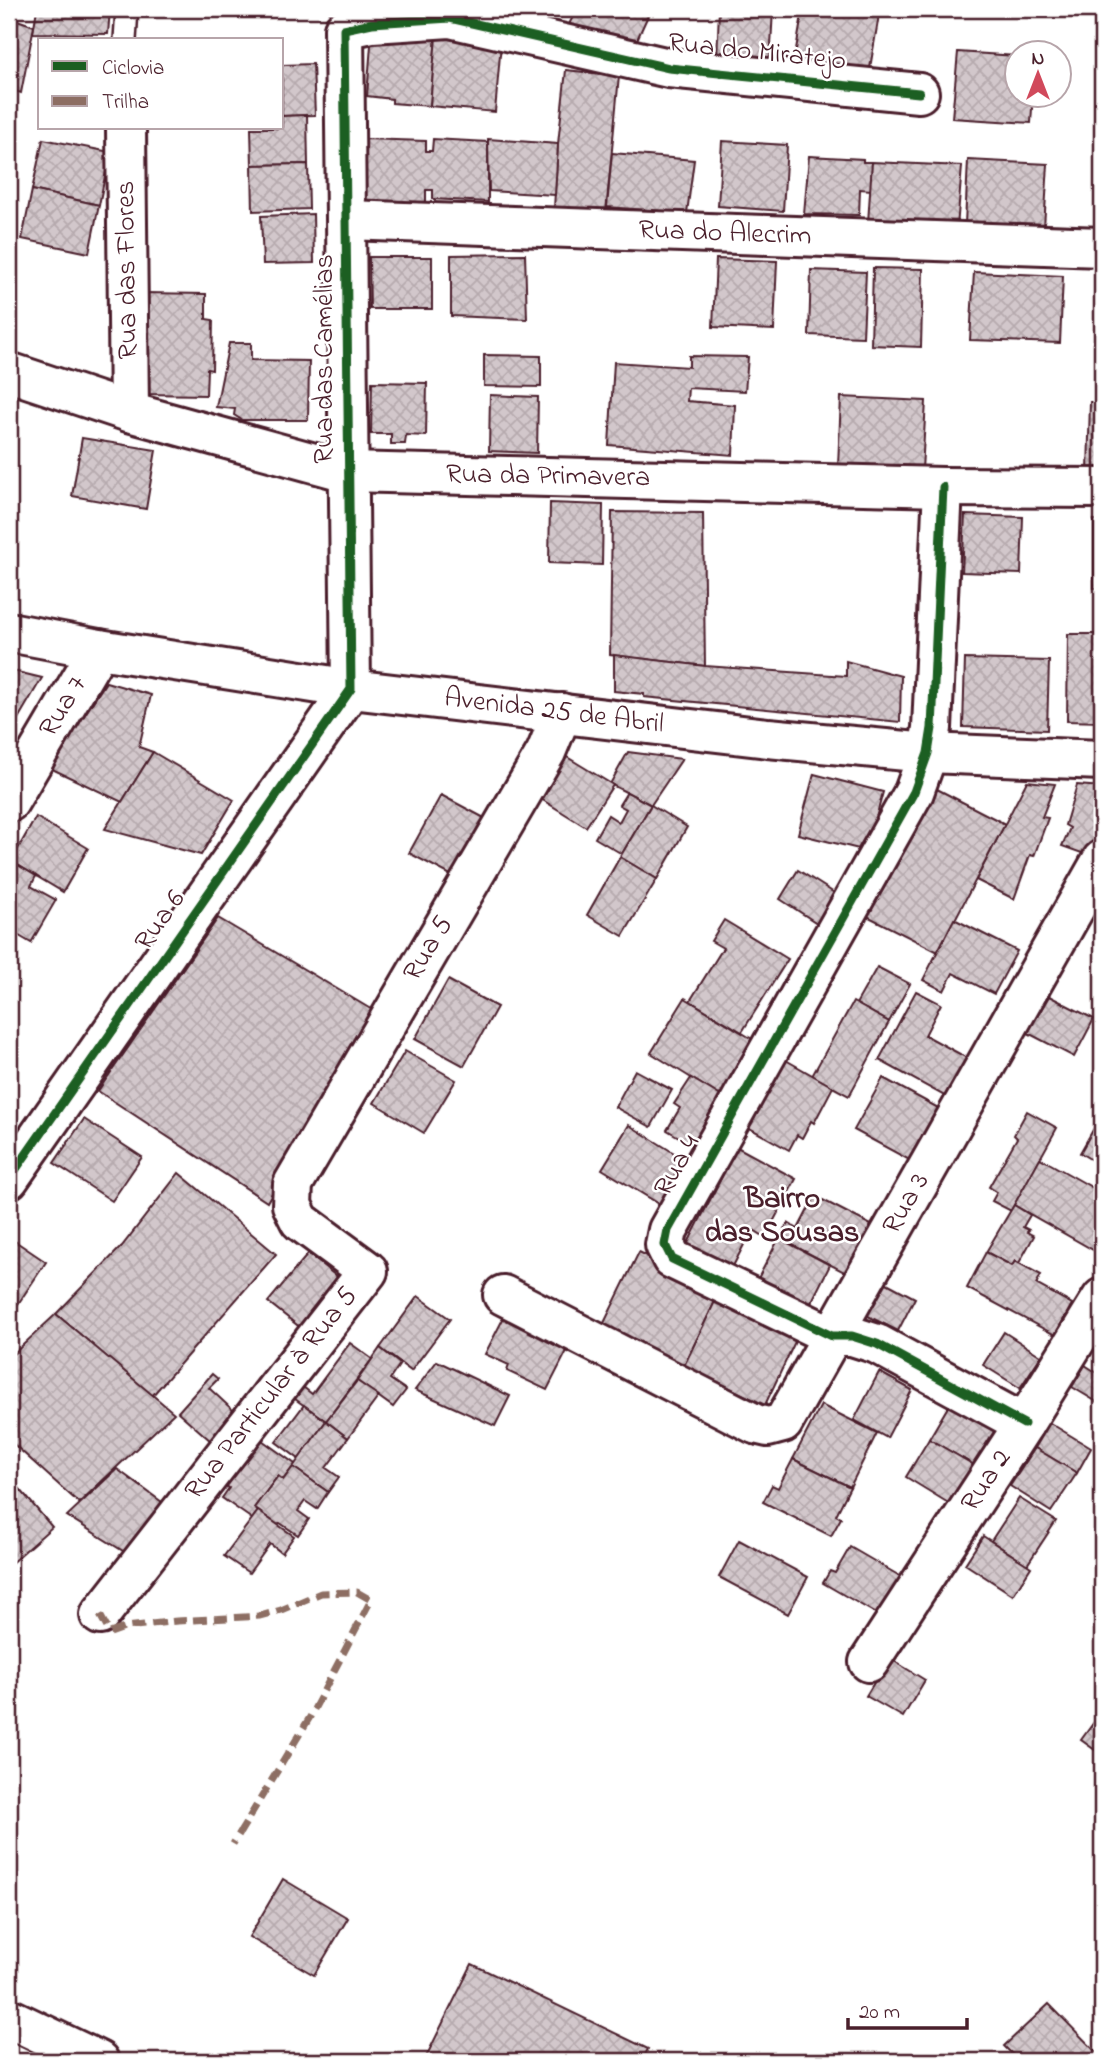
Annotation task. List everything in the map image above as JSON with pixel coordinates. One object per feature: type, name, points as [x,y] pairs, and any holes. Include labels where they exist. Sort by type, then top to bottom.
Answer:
[{"type":"street","name":"Rua do Miratejo","points":[[344,29],[372,23],[450,18],[669,68],[919,93]]},
{"type":"street","name":"Rua das Camélias","points":[[344,29],[351,689]]},
{"type":"street","name":"Rua das Flores","points":[[126,130],[129,412]]},
{"type":"street","name":"Rua do Alecrim","points":[[347,220],[1102,247]]},
{"type":"street","name":"Rua da Primavera","points":[[9,372],[129,412],[347,472],[943,487],[1102,488]]},
{"type":"street","points":[[928,753],[932,728],[943,487]]},
{"type":"street","name":"Avenida 25 de Abril","points":[[9,632],[351,689],[768,738],[928,753],[1102,760]]},
{"type":"street","name":"Rua 7","points":[[9,802],[99,649]]},
{"type":"street","name":"Rua 6","points":[[9,1179],[351,689]]},
{"type":"street","name":"Rua 5","points":[[293,1184],[546,752],[562,713]]},
{"type":"street","name":"Rua 4","points":[[928,753],[914,792],[668,1230],[665,1245],[672,1259],[832,1336],[852,1336],[877,1344],[1024,1424]]},
{"type":"street","name":"Rua 3","points":[[503,1295],[755,1424],[768,1427],[783,1423],[1102,860]]},
{"type":"street","name":"Rua Particular à Rua 5","points":[[100,1615],[368,1271],[300,1221],[292,1205],[293,1184]]},
{"type":"street","name":"Rua 2","points":[[869,1662],[1024,1424],[1102,1298]]},
{"type":"street","points":[[9,2018],[99,2061]]},
{"type":"lane","points":[[125,38],[127,9]]},
{"type":"building","points":[[37,9],[110,9],[108,34],[33,33]]},
{"type":"building","points":[[577,9],[651,9],[635,44],[567,28]]},
{"type":"building","points":[[719,9],[773,9],[770,64],[717,61]]},
{"type":"building","points":[[803,9],[880,9],[869,74],[794,61]]},
{"type":"building","points":[[9,17],[34,26],[21,93],[9,89]]},
{"type":"building","points":[[372,32],[436,37],[430,106],[392,103],[392,99],[367,96]]},
{"type":"building","points":[[436,37],[501,43],[495,112],[430,106]]},
{"type":"building","points":[[958,52],[1002,55],[1002,108],[1032,108],[1031,123],[952,118]]},
{"type":"building","points":[[313,64],[315,115],[284,116],[284,65]]},
{"type":"building","points":[[566,70],[619,76],[606,212],[554,208]]},
{"type":"building","points":[[307,115],[308,164],[252,165],[251,130],[284,130],[284,116]]},
{"type":"building","points":[[43,139],[110,152],[99,205],[32,190]]},
{"type":"building","points":[[364,139],[426,141],[426,151],[432,151],[433,139],[488,142],[488,202],[433,199],[433,190],[426,190],[426,204],[361,201]]},
{"type":"building","points":[[488,139],[558,144],[555,195],[489,191]]},
{"type":"building","points":[[722,141],[787,145],[783,211],[718,206]]},
{"type":"building","points":[[612,153],[694,160],[687,213],[607,207]]},
{"type":"building","points":[[809,156],[863,159],[863,162],[872,162],[871,190],[860,189],[859,215],[804,214]]},
{"type":"building","points":[[968,160],[1048,164],[1044,227],[965,224]]},
{"type":"building","points":[[872,162],[962,166],[957,228],[868,223]]},
{"type":"building","points":[[308,164],[309,209],[253,211],[252,165]]},
{"type":"building","points":[[32,190],[99,205],[89,253],[22,239]]},
{"type":"building","points":[[313,214],[314,263],[263,264],[261,216]]},
{"type":"building","points":[[525,254],[527,319],[451,316],[451,255]]},
{"type":"building","points":[[369,257],[432,257],[432,309],[370,309]]},
{"type":"building","points":[[716,259],[777,261],[774,330],[713,327]]},
{"type":"building","points":[[873,268],[923,269],[921,347],[871,345]]},
{"type":"building","points":[[811,270],[866,272],[863,337],[809,335]]},
{"type":"building","points":[[974,272],[1063,276],[1060,343],[970,340]]},
{"type":"building","points":[[145,293],[206,294],[206,319],[213,320],[212,370],[207,369],[206,395],[143,394]]},
{"type":"building","points":[[229,343],[251,343],[251,360],[309,361],[308,420],[242,420],[234,415],[235,409],[216,407]]},
{"type":"building","points":[[484,355],[541,356],[541,387],[484,386]]},
{"type":"building","points":[[689,356],[748,357],[745,391],[688,388],[687,401],[735,405],[733,455],[609,445],[614,362],[689,367]]},
{"type":"building","points":[[372,382],[427,383],[426,436],[406,435],[405,444],[391,444],[391,434],[371,434]]},
{"type":"building","points":[[490,395],[538,397],[537,453],[489,451]]},
{"type":"building","points":[[841,397],[926,401],[922,470],[838,466]]},
{"type":"building","points":[[1090,402],[1102,402],[1102,471],[1088,471]]},
{"type":"building","points":[[82,438],[156,450],[146,509],[72,496]]},
{"type":"building","points":[[550,503],[603,505],[602,565],[549,563]]},
{"type":"building","points":[[612,512],[703,513],[705,666],[610,655]]},
{"type":"building","points":[[965,515],[1023,517],[1021,574],[962,572]]},
{"type":"building","points":[[1094,520],[1102,520],[1102,588],[1094,588]]},
{"type":"building","points":[[1098,614],[1102,614],[1102,722],[1067,721],[1068,634],[1098,634]]},
{"type":"building","points":[[614,655],[705,666],[846,676],[846,661],[901,676],[900,722],[644,697],[644,694],[614,691]]},
{"type":"building","points":[[965,659],[1049,661],[1047,730],[963,727]]},
{"type":"building","points":[[9,670],[42,678],[9,734]]},
{"type":"building","points":[[106,682],[151,695],[139,747],[153,752],[122,802],[50,768]]},
{"type":"building","points":[[153,752],[234,800],[201,855],[105,829]]},
{"type":"building","points":[[628,752],[682,759],[651,805],[610,784]]},
{"type":"building","points":[[567,757],[613,785],[586,827],[541,799]]},
{"type":"building","points":[[814,774],[883,792],[867,851],[798,834]]},
{"type":"building","points":[[1027,781],[1055,784],[1042,817],[1048,818],[1034,856],[1030,855],[1014,899],[976,880]]},
{"type":"building","points":[[1077,785],[1102,787],[1102,837],[1093,857],[1062,846],[1070,828],[1065,825]]},
{"type":"building","points":[[935,788],[1005,824],[938,952],[867,916]]},
{"type":"building","points":[[627,792],[651,805],[622,854],[595,838],[608,815],[619,822],[626,809],[619,805]]},
{"type":"building","points":[[441,795],[490,821],[458,879],[409,853]]},
{"type":"building","points":[[651,805],[687,827],[657,879],[620,857]]},
{"type":"building","points":[[36,817],[88,848],[63,892],[11,861]]},
{"type":"building","points":[[620,857],[657,879],[623,936],[587,915]]},
{"type":"building","points":[[11,861],[36,876],[31,886],[56,900],[31,943],[9,930]]},
{"type":"building","points":[[798,870],[839,896],[820,925],[780,899]]},
{"type":"building","points":[[218,918],[374,1011],[267,1202],[98,1091]]},
{"type":"building","points":[[954,919],[1017,951],[994,994],[953,973],[944,991],[923,980]]},
{"type":"building","points":[[724,920],[788,959],[742,1032],[690,1001],[723,948],[711,941]]},
{"type":"building","points":[[877,967],[910,984],[889,1022],[856,1004]]},
{"type":"building","points":[[448,980],[497,1007],[464,1066],[415,1039]]},
{"type":"building","points":[[916,991],[941,1004],[925,1035],[969,1059],[948,1098],[879,1060]]},
{"type":"building","points":[[1047,995],[1094,1019],[1074,1057],[1028,1033]]},
{"type":"building","points":[[685,998],[757,1042],[722,1097],[651,1053]]},
{"type":"building","points":[[853,1002],[889,1022],[849,1096],[812,1076]]},
{"type":"building","points":[[405,1051],[456,1080],[424,1133],[374,1103]]},
{"type":"building","points":[[784,1059],[833,1087],[814,1123],[811,1121],[802,1138],[797,1135],[789,1150],[746,1126]]},
{"type":"building","points":[[635,1070],[672,1090],[651,1127],[615,1107]]},
{"type":"building","points":[[691,1078],[731,1102],[701,1150],[667,1130],[680,1108],[674,1104]]},
{"type":"building","points":[[883,1078],[942,1110],[913,1162],[854,1130]]},
{"type":"building","points":[[1027,1111],[1057,1128],[1011,1211],[992,1201],[997,1192],[989,1187],[1017,1138],[1014,1135]]},
{"type":"building","points":[[1102,1114],[1102,1166],[1080,1153]]},
{"type":"building","points":[[84,1119],[142,1157],[112,1201],[54,1163]]},
{"type":"building","points":[[629,1125],[687,1161],[661,1205],[602,1169]]},
{"type":"building","points":[[737,1147],[796,1179],[765,1237],[752,1229],[728,1276],[687,1245]]},
{"type":"building","points":[[1040,1158],[1102,1193],[1102,1255],[1014,1205]]},
{"type":"building","points":[[179,1173],[276,1254],[152,1396],[56,1314],[122,1246]]},
{"type":"building","points":[[815,1196],[875,1227],[850,1275],[779,1238],[788,1223],[798,1229]]},
{"type":"building","points":[[1014,1205],[1030,1215],[1023,1227],[1034,1236],[1019,1263],[1015,1261],[1012,1266],[986,1252]]},
{"type":"building","points":[[9,1237],[46,1262],[18,1304],[9,1296]]},
{"type":"building","points":[[779,1238],[830,1265],[805,1315],[753,1288]]},
{"type":"building","points":[[639,1252],[720,1291],[684,1366],[602,1327]]},
{"type":"building","points":[[986,1252],[1012,1266],[1015,1261],[1041,1275],[1036,1284],[1072,1304],[1055,1335],[967,1288]]},
{"type":"building","points":[[308,1254],[345,1283],[306,1332],[268,1302]]},
{"type":"building","points":[[883,1281],[915,1298],[898,1331],[866,1315]]},
{"type":"building","points":[[720,1291],[801,1329],[765,1405],[684,1366]]},
{"type":"building","points":[[418,1296],[450,1319],[411,1371],[380,1348]]},
{"type":"building","points":[[56,1314],[174,1413],[79,1503],[9,1440],[9,1358]]},
{"type":"building","points":[[504,1317],[568,1349],[547,1390],[507,1371],[509,1365],[485,1354]]},
{"type":"building","points":[[1004,1332],[1041,1356],[1020,1388],[983,1365]]},
{"type":"building","points":[[350,1343],[372,1359],[326,1421],[295,1399],[303,1387],[312,1394]]},
{"type":"building","points":[[380,1348],[400,1364],[390,1379],[406,1390],[393,1407],[357,1381]]},
{"type":"building","points":[[437,1361],[510,1396],[495,1426],[415,1390]]},
{"type":"building","points":[[1085,1365],[1102,1376],[1102,1405],[1072,1387]]},
{"type":"building","points":[[879,1372],[912,1390],[887,1438],[854,1420]]},
{"type":"building","points":[[212,1374],[218,1379],[209,1388],[236,1413],[211,1441],[178,1412]]},
{"type":"building","points":[[357,1381],[379,1396],[348,1438],[326,1421]]},
{"type":"building","points":[[952,1400],[997,1427],[974,1465],[929,1439]]},
{"type":"building","points":[[304,1405],[326,1421],[299,1459],[276,1442]]},
{"type":"building","points":[[821,1405],[877,1433],[850,1487],[793,1459]]},
{"type":"building","points":[[326,1421],[348,1438],[326,1468],[339,1477],[328,1492],[293,1467]]},
{"type":"building","points":[[1050,1423],[1091,1448],[1077,1473],[1035,1448]]},
{"type":"building","points":[[248,1430],[295,1464],[283,1480],[278,1476],[254,1508],[258,1511],[252,1519],[222,1498],[229,1488],[214,1477]]},
{"type":"building","points":[[929,1439],[974,1465],[950,1504],[906,1477]]},
{"type":"building","points":[[1035,1448],[1077,1473],[1051,1512],[1010,1486]]},
{"type":"building","points":[[793,1459],[850,1487],[836,1515],[841,1518],[831,1536],[763,1502],[772,1485],[778,1488]]},
{"type":"building","points":[[293,1467],[328,1492],[317,1509],[305,1501],[298,1511],[309,1519],[298,1535],[254,1508],[278,1476],[283,1480]]},
{"type":"building","points":[[117,1469],[170,1508],[131,1556],[67,1516]]},
{"type":"building","points":[[9,1476],[52,1527],[9,1565]]},
{"type":"building","points":[[1019,1498],[1056,1521],[1027,1565],[991,1541]]},
{"type":"building","points":[[258,1511],[294,1536],[282,1553],[270,1544],[249,1573],[224,1556]]},
{"type":"building","points":[[983,1536],[1031,1567],[1013,1595],[965,1564]]},
{"type":"building","points":[[739,1540],[808,1577],[788,1614],[719,1577]]},
{"type":"building","points":[[850,1547],[905,1579],[882,1617],[823,1583],[830,1571],[835,1573]]},
{"type":"building","points":[[889,1658],[925,1680],[903,1717],[866,1696]]},
{"type":"building","points":[[1102,1711],[1102,1755],[1081,1740]]},
{"type":"building","points":[[283,1879],[348,1918],[314,1975],[249,1937]]},
{"type":"building","points":[[472,1964],[648,2049],[642,2061],[424,2061]]},
{"type":"building","points":[[1049,2004],[1102,2061],[1019,2061],[1004,2046]]},
{"type":"marked path","points":[[100,1615],[110,1633],[127,1627],[177,1621],[260,1616],[321,1593],[357,1592],[371,1600],[310,1717],[233,1844]]},
{"type":"cycle path","points":[[9,1179],[351,689],[344,29],[372,23],[450,18],[669,68],[919,93]]},
{"type":"cycle path","points":[[943,487],[932,728],[928,753],[914,792],[668,1230],[665,1245],[672,1259],[832,1336],[852,1336],[877,1344],[1024,1424]]},
{"type":"district","name":"Bairro das Sousas","points":[[782,1217]]}]
